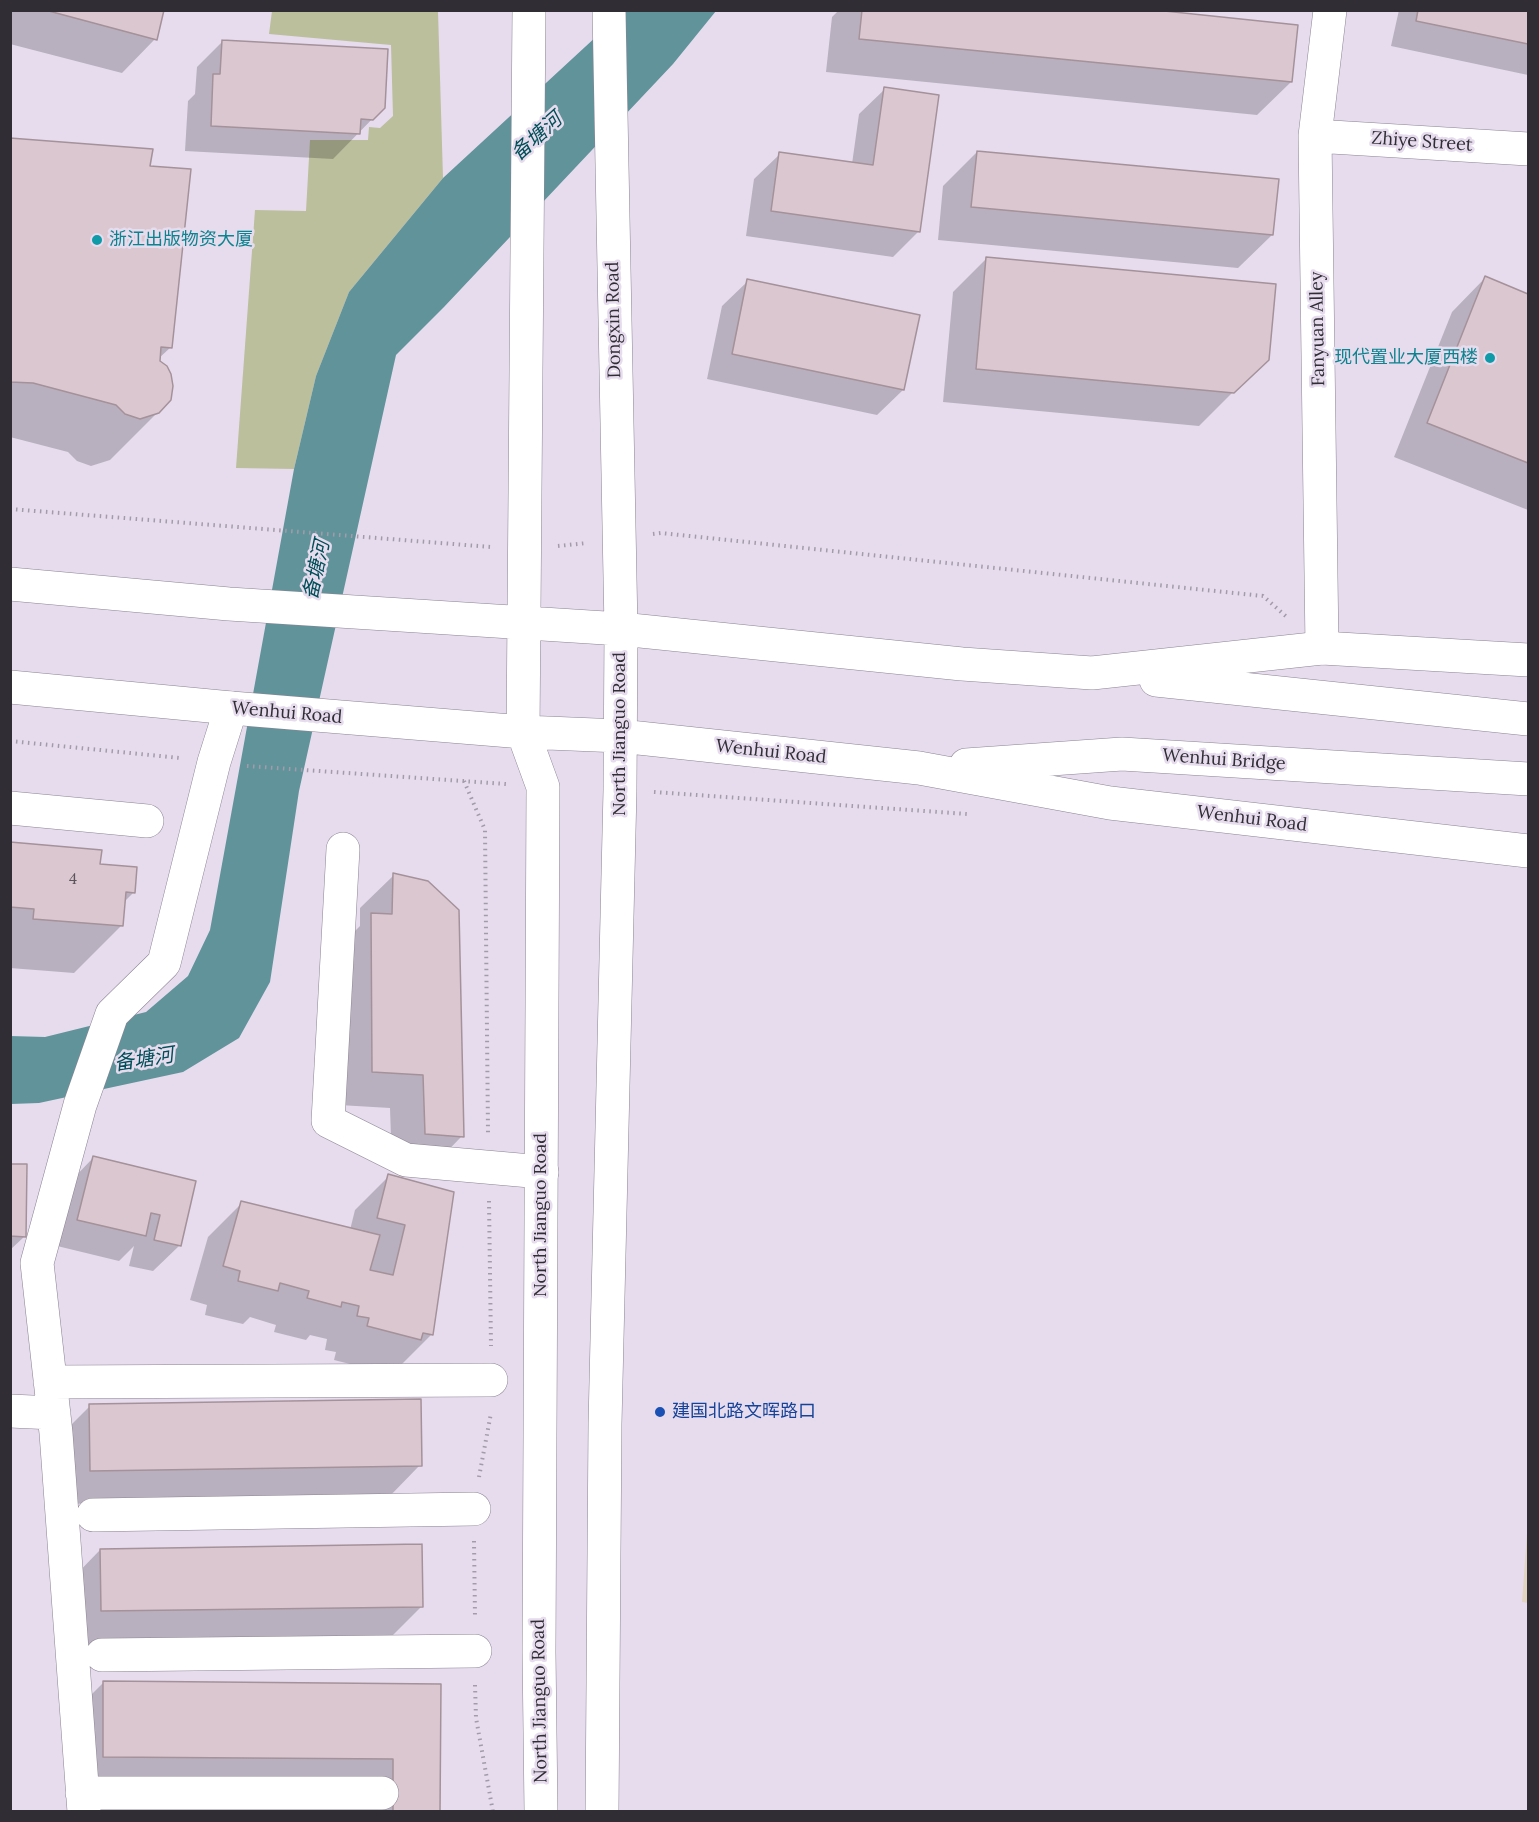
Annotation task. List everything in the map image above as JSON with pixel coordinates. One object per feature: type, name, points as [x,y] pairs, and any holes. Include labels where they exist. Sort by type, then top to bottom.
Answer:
[{"type":"main road","points":[[525,622],[529,10]]},
{"type":"main road","name":"Dongxin Road","points":[[609,10],[621,629]]},
{"type":"main road","name":"Fanyuan Alley","points":[[1322,648],[1315,136],[1330,10]]},
{"type":"main road","name":"Zhiye Street","points":[[1315,136],[1528,149]]},
{"type":"main road","points":[[10,584],[230,604],[621,629],[962,664],[1092,673],[1528,719]]},
{"type":"main road","name":"North Jianguo Road","points":[[525,622],[523,732],[543,787],[539,1640],[541,1812]]},
{"type":"main road","name":"North Jianguo Road","points":[[602,1812],[606,1412],[620,790],[621,629]]},
{"type":"main road","points":[[1092,673],[1322,648],[1528,660]]},
{"type":"main road","name":"Wenhui Road","points":[[10,687],[523,732],[620,736],[919,768],[1110,803],[1528,851]]},
{"type":"main road","points":[[231,708],[222,763],[164,963],[112,1014],[80,1105],[37,1263],[52,1398],[83,1802],[382,1793]]},
{"type":"main road","name":"Wenhui Bridge","points":[[919,768],[1122,754],[1528,779]]},
{"type":"main road","points":[[10,808],[147,821]]},
{"type":"main road","points":[[343,849],[328,1121],[406,1160],[542,1172]]},
{"type":"main road","points":[[10,1411],[52,1398],[491,1380]]},
{"type":"main road","points":[[93,1515],[474,1509]]},
{"type":"main road","points":[[102,1655],[475,1651]]},
{"type":"path","points":[[10,509],[525,550],[661,533],[1263,596],[1322,648]]},
{"type":"path","points":[[10,741],[311,771],[543,787]]},
{"type":"path","points":[[464,781],[485,830],[492,1410],[474,1509],[475,1651],[476,1718],[493,1812]]},
{"type":"path","points":[[620,790],[979,815]]},
{"type":"shaded area","points":[[1528,1519],[1528,1603],[1522,1602]]},
{"type":"green space","points":[[272,11],[438,11],[443,178],[349,292],[316,376],[294,469],[236,468],[255,210],[306,211],[310,140],[368,140],[369,127],[380,128],[393,116],[391,45],[269,34]]},
{"type":"water","name":"备塘河","points":[[624,11],[716,11],[673,64],[396,355],[299,791],[270,982],[239,1038],[183,1072],[39,1103],[11,1104],[10,1036],[45,1037],[146,1012],[188,976],[210,930],[294,469],[316,376],[349,292],[443,178]]},
{"type":"building","points":[[45,10],[164,10],[157,40]]},
{"type":"building","points":[[862,10],[1155,10],[1298,25],[1292,82],[859,39]]},
{"type":"building","points":[[1418,10],[1528,10],[1528,44],[1416,21]]},
{"type":"building","points":[[222,40],[388,49],[385,108],[373,120],[361,119],[360,134],[211,126],[213,74],[220,74]]},
{"type":"building","points":[[884,87],[939,95],[920,232],[771,211],[779,152],[873,165]]},
{"type":"building","name":"浙江出版物资大厦","points":[[10,138],[153,149],[150,166],[191,169],[172,348],[161,347],[160,361],[167,366],[173,386],[171,400],[159,413],[140,419],[125,414],[116,405],[33,383],[10,382]]},
{"type":"building","points":[[977,151],[1279,179],[1273,235],[971,207]]},
{"type":"building","points":[[986,257],[1276,284],[1269,360],[1234,393],[976,369]]},
{"type":"building","name":"现代置业大厦西楼","points":[[1485,276],[1528,294],[1528,463],[1427,423]]},
{"type":"building","points":[[747,279],[920,315],[904,390],[732,354]]},
{"type":"building","points":[[10,842],[102,850],[100,864],[137,867],[135,893],[126,892],[123,926],[33,919],[34,909],[10,907]]},
{"type":"building","points":[[393,873],[428,881],[459,910],[464,1137],[425,1134],[423,1075],[372,1072],[371,913],[392,914]]},
{"type":"building","points":[[93,1156],[196,1181],[181,1246],[154,1240],[160,1215],[151,1213],[146,1236],[77,1220]]},
{"type":"building","points":[[10,1164],[27,1164],[26,1237],[10,1236]]},
{"type":"building","points":[[388,1174],[454,1192],[433,1335],[423,1333],[421,1340],[367,1326],[369,1318],[357,1316],[359,1306],[342,1302],[341,1307],[307,1298],[309,1291],[280,1283],[278,1291],[238,1281],[240,1271],[223,1266],[241,1201],[380,1235],[370,1270],[393,1275],[405,1225],[377,1218]]},
{"type":"building","points":[[421,1399],[422,1466],[90,1471],[89,1404]]},
{"type":"building","points":[[422,1544],[423,1607],[101,1611],[100,1549]]},
{"type":"building","points":[[103,1681],[441,1684],[440,1812],[393,1812],[393,1759],[103,1757]]},
{"type":"place","name":"浙江出版物资大厦","points":[[97,240]]},
{"type":"place","name":"现代置业大厦西楼","points":[[1490,358]]},
{"type":"place","name":"建国北路文晖路口","points":[[660,1412]]}]
